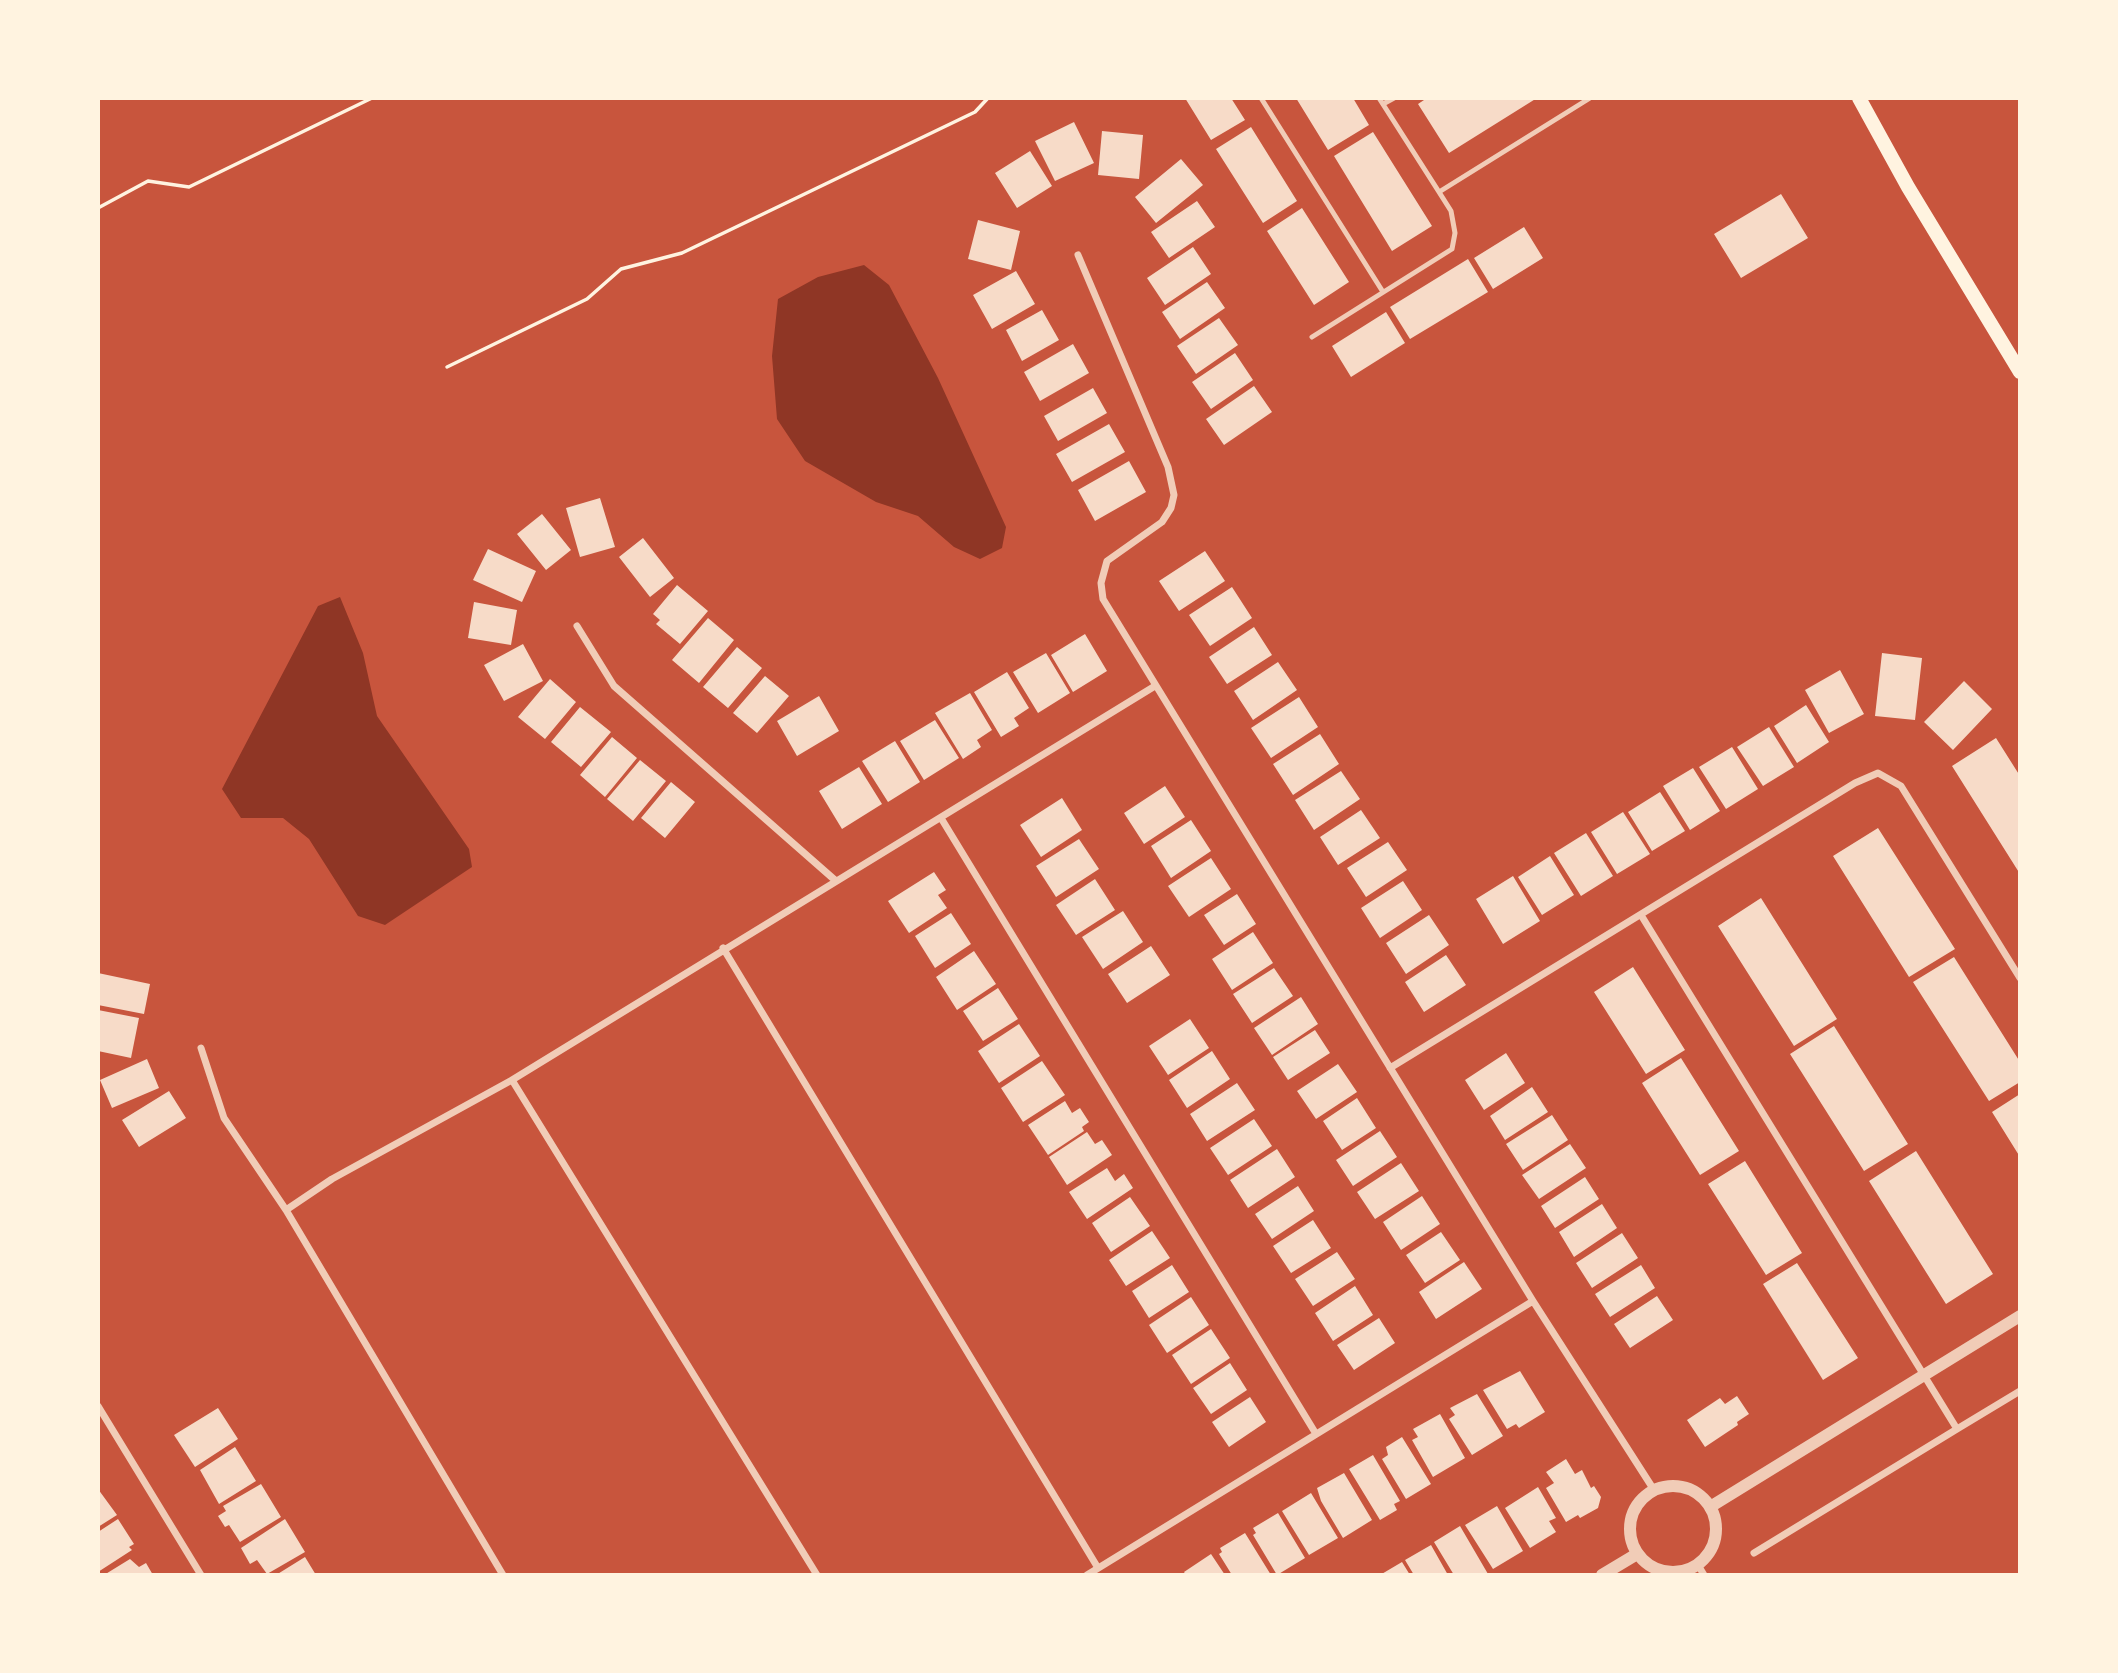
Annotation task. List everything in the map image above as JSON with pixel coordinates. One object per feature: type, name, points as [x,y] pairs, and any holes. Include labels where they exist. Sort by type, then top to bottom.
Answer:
[{"type":"main road","points":[[1859,98],[1908,187],[2020,372]]},
{"type":"street","points":[[1078,255],[1173,481],[1171,508],[1161,522],[1112,554],[1104,567],[1101,583],[1103,599],[1533,1301],[1654,1490]]},
{"type":"street","points":[[578,626],[614,686],[836,881]]},
{"type":"street","points":[[286,1210],[332,1179],[512,1080],[723,948],[1155,686]]},
{"type":"street","points":[[1390,1068],[1856,783],[1878,773],[1901,786],[2020,978]]},
{"type":"street","points":[[941,818],[1316,1434]]},
{"type":"street","points":[[1641,915],[1957,1429]]},
{"type":"street","points":[[723,948],[1098,1568]]},
{"type":"street","points":[[201,1048],[224,1118],[286,1210],[503,1575]]},
{"type":"street","points":[[512,1080],[817,1575]]},
{"type":"street","points":[[1087,1575],[1533,1301]]},
{"type":"street","points":[[1710,1507],[2020,1316]]},
{"type":"street","points":[[1754,1553],[2020,1391]]},
{"type":"street","points":[[98,1406],[201,1575]]},
{"type":"street","points":[[1675,1486],[1689,1489],[1710,1507],[1716,1533],[1713,1546],[1701,1570],[1671,1573],[1646,1563],[1637,1554],[1631,1541],[1632,1515],[1638,1503],[1654,1490],[1675,1486]]},
{"type":"street","points":[[1602,1575],[1637,1554]]},
{"type":"lane","points":[[1261,98],[1383,292]]},
{"type":"lane","points":[[1312,337],[1452,249],[1455,233],[1451,211],[1381,101],[1394,98]]},
{"type":"lane","points":[[1438,192],[1589,98]]},
{"type":"path","points":[[98,208],[149,181],[189,187],[372,98]]},
{"type":"path","points":[[447,367],[587,299],[621,269],[682,253],[874,158],[975,112],[988,98]]},
{"type":"shaded area","points":[[864,265],[889,285],[938,378],[1006,527],[1002,548],[980,559],[954,547],[918,516],[876,502],[805,461],[777,419],[772,356],[778,299],[818,277]]},
{"type":"shaded area","points":[[340,597],[363,653],[377,716],[469,849],[472,867],[385,925],[358,916],[309,839],[283,818],[241,818],[222,789],[318,606]]},
{"type":"building","points":[[1185,98],[1231,98],[1245,120],[1211,140]]},
{"type":"building","points":[[1296,98],[1353,98],[1369,125],[1328,150]]},
{"type":"building","points":[[1427,98],[1537,98],[1449,153],[1418,104]]},
{"type":"building","points":[[1074,122],[1094,163],[1055,181],[1035,141]]},
{"type":"building","points":[[1251,127],[1297,201],[1263,223],[1216,149]]},
{"type":"building","points":[[1102,131],[1143,135],[1139,179],[1098,175]]},
{"type":"building","points":[[1373,132],[1432,226],[1392,251],[1334,156]]},
{"type":"building","points":[[1030,151],[1052,186],[1017,208],[995,173]]},
{"type":"building","points":[[1181,159],[1203,185],[1156,223],[1135,197]]},
{"type":"building","points":[[1781,194],[1808,238],[1741,278],[1714,234]]},
{"type":"building","points":[[1197,201],[1215,227],[1169,258],[1151,232]]},
{"type":"building","points":[[1302,208],[1349,282],[1314,305],[1267,231]]},
{"type":"building","points":[[978,220],[1020,231],[1011,270],[968,259]]},
{"type":"building","points":[[1524,227],[1543,258],[1493,289],[1474,258]]},
{"type":"building","points":[[1193,247],[1211,274],[1165,305],[1147,278]]},
{"type":"building","points":[[1468,259],[1488,292],[1410,339],[1390,307]]},
{"type":"building","points":[[1016,271],[1035,304],[992,329],[973,295]]},
{"type":"building","points":[[1207,282],[1225,308],[1180,339],[1162,312]]},
{"type":"building","points":[[1042,310],[1059,340],[1022,361],[1006,330]]},
{"type":"building","points":[[1386,312],[1405,343],[1351,377],[1332,346]]},
{"type":"building","points":[[1219,318],[1238,345],[1196,374],[1177,346]]},
{"type":"building","points":[[1073,344],[1089,373],[1040,401],[1024,372]]},
{"type":"building","points":[[1235,353],[1253,380],[1211,409],[1192,382]]},
{"type":"building","points":[[1254,386],[1272,412],[1224,445],[1206,419]]},
{"type":"building","points":[[1093,388],[1107,413],[1058,441],[1044,416]]},
{"type":"building","points":[[1109,424],[1125,452],[1072,482],[1056,454]]},
{"type":"building","points":[[1129,461],[1146,492],[1095,521],[1078,490]]},
{"type":"building","points":[[600,498],[615,547],[580,557],[566,508]]},
{"type":"building","points":[[542,514],[571,550],[546,570],[517,534]]},
{"type":"building","points":[[643,538],[674,578],[650,597],[619,557]]},
{"type":"building","points":[[488,549],[536,571],[522,602],[473,580]]},
{"type":"building","points":[[1205,551],[1225,581],[1179,611],[1159,581]]},
{"type":"building","points":[[677,585],[708,611],[680,644],[656,624],[660,620],[653,614]]},
{"type":"building","points":[[1232,587],[1252,618],[1210,646],[1189,615]]},
{"type":"building","points":[[474,602],[517,610],[511,645],[468,638]]},
{"type":"building","points":[[708,618],[734,640],[699,683],[672,660]]},
{"type":"building","points":[[1254,627],[1272,655],[1227,684],[1209,657]]},
{"type":"building","points":[[1085,634],[1107,671],[1073,692],[1051,655]]},
{"type":"building","points":[[523,644],[543,681],[504,701],[484,665]]},
{"type":"building","points":[[737,647],[762,668],[728,708],[703,687]]},
{"type":"building","points":[[1046,653],[1070,693],[1038,713],[1013,672]]},
{"type":"building","points":[[1882,653],[1922,658],[1915,720],[1875,716]]},
{"type":"building","points":[[1278,662],[1297,690],[1253,720],[1234,691]]},
{"type":"building","points":[[1840,670],[1864,714],[1829,733],[1805,690]]},
{"type":"building","points":[[1007,672],[1029,708],[1014,718],[1019,726],[1001,737],[974,692]]},
{"type":"building","points":[[765,676],[789,696],[757,733],[733,713]]},
{"type":"building","points":[[550,679],[576,702],[545,739],[518,717]]},
{"type":"building","points":[[1964,681],[1992,709],[1953,750],[1924,722]]},
{"type":"building","points":[[970,693],[992,730],[977,740],[981,747],[963,759],[935,713]]},
{"type":"building","points":[[819,696],[839,731],[797,756],[777,721]]},
{"type":"building","points":[[1299,697],[1318,727],[1271,758],[1251,728]]},
{"type":"building","points":[[1806,705],[1829,742],[1797,763],[1774,726]]},
{"type":"building","points":[[580,707],[611,732],[581,767],[551,742]]},
{"type":"building","points":[[935,720],[959,758],[924,780],[900,741]]},
{"type":"building","points":[[1769,727],[1794,767],[1763,786],[1737,747]]},
{"type":"building","points":[[1320,734],[1339,764],[1293,795],[1273,764]]},
{"type":"building","points":[[612,737],[637,758],[605,797],[580,775]]},
{"type":"building","points":[[1996,738],[2020,776],[2020,874],[1952,766]]},
{"type":"building","points":[[895,741],[920,782],[888,802],[862,761]]},
{"type":"building","points":[[1732,747],[1758,789],[1726,809],[1699,767]]},
{"type":"building","points":[[640,760],[666,781],[633,821],[607,799]]},
{"type":"building","points":[[859,767],[882,804],[842,829],[819,791]]},
{"type":"building","points":[[1693,768],[1720,811],[1690,830],[1663,786]]},
{"type":"building","points":[[1341,771],[1360,799],[1314,830],[1295,800]]},
{"type":"building","points":[[671,782],[695,802],[665,838],[641,818]]},
{"type":"building","points":[[1165,786],[1185,817],[1144,844],[1124,813]]},
{"type":"building","points":[[1660,792],[1685,831],[1652,851],[1628,812]]},
{"type":"building","points":[[1062,798],[1082,830],[1041,857],[1020,825]]},
{"type":"building","points":[[1361,810],[1380,838],[1338,865],[1320,837]]},
{"type":"building","points":[[1623,812],[1650,854],[1617,874],[1591,832]]},
{"type":"building","points":[[1191,820],[1211,851],[1171,878],[1151,846]]},
{"type":"building","points":[[1878,828],[1955,949],[1909,977],[1833,856]]},
{"type":"building","points":[[1586,833],[1613,876],[1581,896],[1554,853]]},
{"type":"building","points":[[1079,839],[1099,869],[1056,897],[1036,866]]},
{"type":"building","points":[[1388,842],[1407,870],[1366,897],[1347,868]]},
{"type":"building","points":[[1550,856],[1574,895],[1542,915],[1518,877]]},
{"type":"building","points":[[1211,858],[1231,889],[1189,917],[1168,886]]},
{"type":"building","points":[[934,872],[946,890],[938,895],[947,908],[909,933],[888,901]]},
{"type":"building","points":[[1513,876],[1540,921],[1503,944],[1476,899]]},
{"type":"building","points":[[1095,879],[1115,910],[1076,935],[1056,905]]},
{"type":"building","points":[[1403,881],[1422,910],[1380,938],[1361,908]]},
{"type":"building","points":[[1237,894],[1256,924],[1224,945],[1204,915]]},
{"type":"building","points":[[1761,898],[1837,1019],[1794,1046],[1718,926]]},
{"type":"building","points":[[1123,911],[1143,942],[1103,969],[1082,937]]},
{"type":"building","points":[[951,913],[971,944],[935,968],[915,936]]},
{"type":"building","points":[[1429,915],[1449,945],[1406,974],[1386,943]]},
{"type":"building","points":[[1253,932],[1273,963],[1232,990],[1212,959]]},
{"type":"building","points":[[1151,946],[1170,975],[1127,1003],[1108,974]]},
{"type":"building","points":[[974,951],[996,984],[957,1010],[936,977]]},
{"type":"building","points":[[1446,955],[1466,985],[1424,1012],[1405,982]]},
{"type":"building","points":[[1954,957],[2020,1062],[2020,1082],[1989,1101],[1913,982]]},
{"type":"building","points":[[1633,967],[1685,1050],[1646,1074],[1594,992]]},
{"type":"building","points":[[1274,968],[1293,996],[1252,1023],[1233,994]]},
{"type":"building","points":[[98,973],[150,984],[144,1014],[98,1005]]},
{"type":"building","points":[[998,988],[1018,1019],[983,1041],[963,1011]]},
{"type":"building","points":[[1301,997],[1318,1024],[1272,1055],[1254,1028]]},
{"type":"building","points":[[98,1010],[139,1018],[131,1058],[98,1051]]},
{"type":"building","points":[[1190,1019],[1209,1048],[1168,1075],[1149,1046]]},
{"type":"building","points":[[1019,1024],[1040,1056],[999,1083],[978,1051]]},
{"type":"building","points":[[1834,1026],[1908,1144],[1864,1171],[1790,1054]]},
{"type":"building","points":[[1315,1030],[1330,1053],[1288,1080],[1273,1057]]},
{"type":"building","points":[[1212,1051],[1230,1079],[1187,1108],[1169,1080]]},
{"type":"building","points":[[1506,1053],[1525,1083],[1484,1110],[1465,1080]]},
{"type":"building","points":[[1681,1058],[1739,1151],[1700,1175],[1642,1083]]},
{"type":"building","points":[[147,1059],[159,1088],[112,1108],[100,1080]]},
{"type":"building","points":[[1042,1061],[1065,1095],[1023,1122],[1001,1088]]},
{"type":"building","points":[[1338,1064],[1357,1092],[1316,1119],[1297,1091]]},
{"type":"building","points":[[1237,1083],[1255,1110],[1207,1141],[1190,1114]]},
{"type":"building","points":[[1532,1087],[1548,1112],[1505,1140],[1490,1116]]},
{"type":"building","points":[[169,1091],[186,1118],[139,1147],[122,1120]]},
{"type":"building","points":[[2020,1094],[2020,1157],[1992,1112]]},
{"type":"building","points":[[1357,1098],[1376,1128],[1342,1150],[1323,1121]]},
{"type":"building","points":[[1065,1101],[1072,1113],[1080,1108],[1089,1122],[1082,1127],[1084,1131],[1048,1155],[1028,1125]]},
{"type":"building","points":[[1552,1115],[1568,1140],[1523,1170],[1506,1144]]},
{"type":"building","points":[[1254,1119],[1272,1146],[1228,1175],[1210,1148]]},
{"type":"building","points":[[1380,1131],[1397,1157],[1353,1186],[1336,1160]]},
{"type":"building","points":[[1087,1132],[1095,1144],[1102,1140],[1112,1155],[1067,1185],[1049,1157]]},
{"type":"building","points":[[1570,1144],[1586,1168],[1539,1199],[1522,1175]]},
{"type":"building","points":[[1277,1149],[1295,1177],[1248,1208],[1230,1180]]},
{"type":"building","points":[[1916,1151],[1993,1274],[1946,1304],[1869,1181]]},
{"type":"building","points":[[1745,1161],[1802,1253],[1766,1275],[1708,1184]]},
{"type":"building","points":[[1401,1163],[1419,1191],[1375,1219],[1357,1192]]},
{"type":"building","points":[[1107,1168],[1115,1181],[1124,1174],[1133,1188],[1087,1219],[1069,1192]]},
{"type":"building","points":[[1585,1177],[1599,1199],[1555,1228],[1541,1206]]},
{"type":"building","points":[[1298,1186],[1314,1211],[1272,1239],[1255,1214]]},
{"type":"building","points":[[1422,1196],[1440,1224],[1401,1250],[1383,1222]]},
{"type":"building","points":[[1130,1197],[1150,1226],[1111,1252],[1092,1223]]},
{"type":"building","points":[[1602,1204],[1617,1228],[1574,1257],[1559,1232]]},
{"type":"building","points":[[1313,1220],[1331,1248],[1291,1273],[1273,1246]]},
{"type":"building","points":[[1152,1231],[1170,1258],[1126,1286],[1109,1260]]},
{"type":"building","points":[[1441,1232],[1460,1260],[1425,1283],[1406,1255]]},
{"type":"building","points":[[1622,1233],[1638,1258],[1592,1288],[1576,1263]]},
{"type":"building","points":[[1337,1252],[1355,1279],[1313,1306],[1295,1279]]},
{"type":"building","points":[[1464,1262],[1482,1289],[1436,1319],[1419,1292]]},
{"type":"building","points":[[1797,1263],[1858,1358],[1823,1380],[1763,1284]]},
{"type":"building","points":[[1172,1265],[1189,1292],[1149,1318],[1132,1291]]},
{"type":"building","points":[[1641,1265],[1655,1288],[1610,1317],[1595,1294]]},
{"type":"building","points":[[1355,1286],[1373,1315],[1333,1341],[1315,1313]]},
{"type":"building","points":[[1657,1296],[1673,1320],[1630,1348],[1614,1324]]},
{"type":"building","points":[[1191,1297],[1209,1325],[1167,1353],[1149,1325]]},
{"type":"building","points":[[1379,1318],[1395,1343],[1354,1370],[1337,1345]]},
{"type":"building","points":[[1211,1329],[1230,1358],[1191,1384],[1172,1355]]},
{"type":"building","points":[[1230,1363],[1247,1390],[1211,1414],[1193,1388]]},
{"type":"building","points":[[1520,1371],[1545,1412],[1519,1428],[1516,1424],[1507,1429],[1483,1390]]},
{"type":"building","points":[[1477,1394],[1503,1436],[1472,1455],[1449,1419],[1455,1415],[1450,1408]]},
{"type":"building","points":[[1737,1396],[1749,1414],[1737,1422],[1738,1425],[1705,1447],[1687,1420],[1720,1398],[1725,1404]]},
{"type":"building","points":[[1250,1397],[1266,1422],[1229,1447],[1212,1422]]},
{"type":"building","points":[[218,1408],[238,1439],[195,1467],[174,1435]]},
{"type":"building","points":[[1440,1414],[1465,1458],[1433,1477],[1412,1440],[1418,1437],[1413,1429]]},
{"type":"building","points":[[1402,1437],[1431,1484],[1406,1499],[1382,1459],[1388,1455],[1386,1447]]},
{"type":"building","points":[[235,1447],[256,1481],[219,1504],[200,1470]]},
{"type":"building","points":[[1373,1455],[1400,1501],[1394,1504],[1397,1510],[1380,1520],[1349,1469]]},
{"type":"building","points":[[1566,1459],[1575,1474],[1582,1470],[1591,1488],[1594,1486],[1601,1497],[1598,1508],[1566,1522],[1546,1488],[1554,1483],[1546,1472]]},
{"type":"building","points":[[1344,1473],[1372,1520],[1343,1538],[1321,1501],[1317,1488]]},
{"type":"building","points":[[261,1484],[281,1517],[240,1542],[229,1525],[225,1527],[218,1516],[226,1511],[223,1506]]},
{"type":"building","points":[[1538,1487],[1556,1518],[1549,1521],[1556,1532],[1530,1548],[1505,1508]]},
{"type":"building","points":[[98,1489],[117,1515],[98,1527]]},
{"type":"building","points":[[1311,1493],[1338,1538],[1309,1555],[1282,1511]]},
{"type":"building","points":[[1497,1506],[1523,1551],[1493,1569],[1465,1525]]},
{"type":"building","points":[[1278,1513],[1305,1558],[1277,1575],[1253,1535],[1256,1533],[1253,1528]]},
{"type":"building","points":[[118,1519],[134,1544],[129,1547],[132,1550],[98,1572],[98,1532]]},
{"type":"building","points":[[285,1519],[305,1552],[267,1574],[257,1560],[250,1564],[241,1548]]},
{"type":"building","points":[[1460,1526],[1488,1574],[1454,1575],[1434,1542]]},
{"type":"building","points":[[1245,1533],[1271,1575],[1232,1575],[1219,1554],[1222,1552],[1220,1548]]},
{"type":"building","points":[[1431,1545],[1448,1575],[1414,1575],[1405,1560]]},
{"type":"building","points":[[1211,1554],[1225,1575],[1186,1575],[1184,1572]]},
{"type":"building","points":[[305,1557],[316,1575],[276,1575]]},
{"type":"building","points":[[130,1559],[139,1567],[146,1563],[153,1575],[104,1575]]},
{"type":"building","points":[[1402,1562],[1410,1575],[1380,1575]]}]
